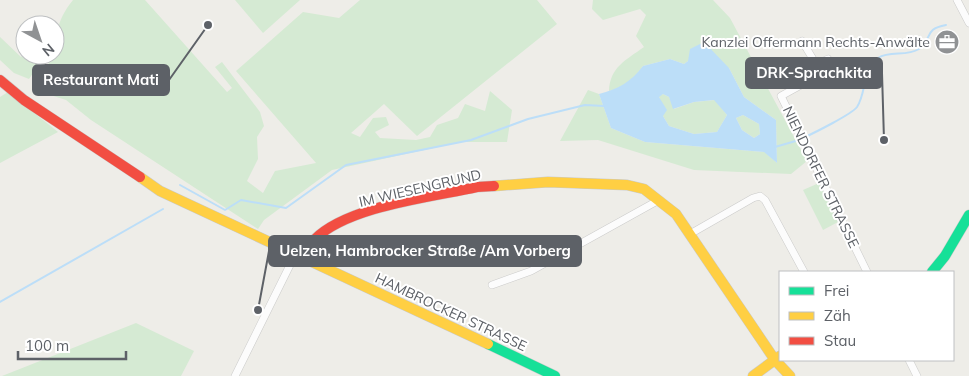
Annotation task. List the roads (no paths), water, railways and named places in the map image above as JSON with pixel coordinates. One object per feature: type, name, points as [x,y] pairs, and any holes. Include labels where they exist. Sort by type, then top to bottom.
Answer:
[{"type":"street","points":[[958,0],[969,24]]},
{"type":"street","name":"NIENDORFER STRASSE","points":[[802,41],[820,72],[780,96],[805,143],[867,271]]},
{"type":"street","name":"HAMBROCKER STRASSE","points":[[0,80],[24,100],[160,190],[555,376]]},
{"type":"street","name":"IM WIESENGRUND","points":[[298,256],[326,230],[369,210],[477,187],[548,182],[627,185],[644,189],[676,214],[778,358]]},
{"type":"street","points":[[690,234],[753,198],[760,196],[765,200],[803,271]]},
{"type":"street","points":[[492,285],[531,271],[659,200]]},
{"type":"street","points":[[933,271],[945,256],[969,216]]},
{"type":"street","points":[[235,376],[298,256]]},
{"type":"street","points":[[753,376],[778,358]]},
{"type":"street","name":"IM WIESENGRUND","points":[[780,361],[790,376]]},
{"type":"street","points":[[910,361],[917,376]]},
{"type":"water","points":[[704,42],[729,68],[744,97],[776,120],[777,163],[764,152],[645,142],[611,128],[599,94],[624,84],[643,66],[670,59],[684,64],[688,61],[690,49]],"holes":[[[663,94],[669,97],[673,109],[694,102],[714,100],[727,115],[717,132],[694,134],[669,126],[663,116],[667,110],[659,97]],[[743,115],[759,124],[760,134],[754,138],[742,130],[736,118]]]},
{"type":"waterway","points":[[803,138],[841,119],[857,107],[869,68],[878,58],[888,54],[909,53],[919,49],[934,29],[946,25]]},
{"type":"waterway","points":[[180,185],[225,210],[241,200],[286,208],[346,165],[471,140],[528,119],[585,105],[604,106]]},
{"type":"waterway","points":[[775,147],[799,140]]},
{"type":"waterway","points":[[0,302],[163,209]]},
{"type":"place","name":"Restaurant Mati","points":[[208,25]]},
{"type":"place","name":"Kanzlei Offermann Rechts-Anwälte","points":[[947,42]]},
{"type":"place","name":"DRK-Sprachkita","points":[[884,140]]},
{"type":"place","name":"Uelzen, Hambrocker Straße /Am Vorberg","points":[[258,310]]}]
